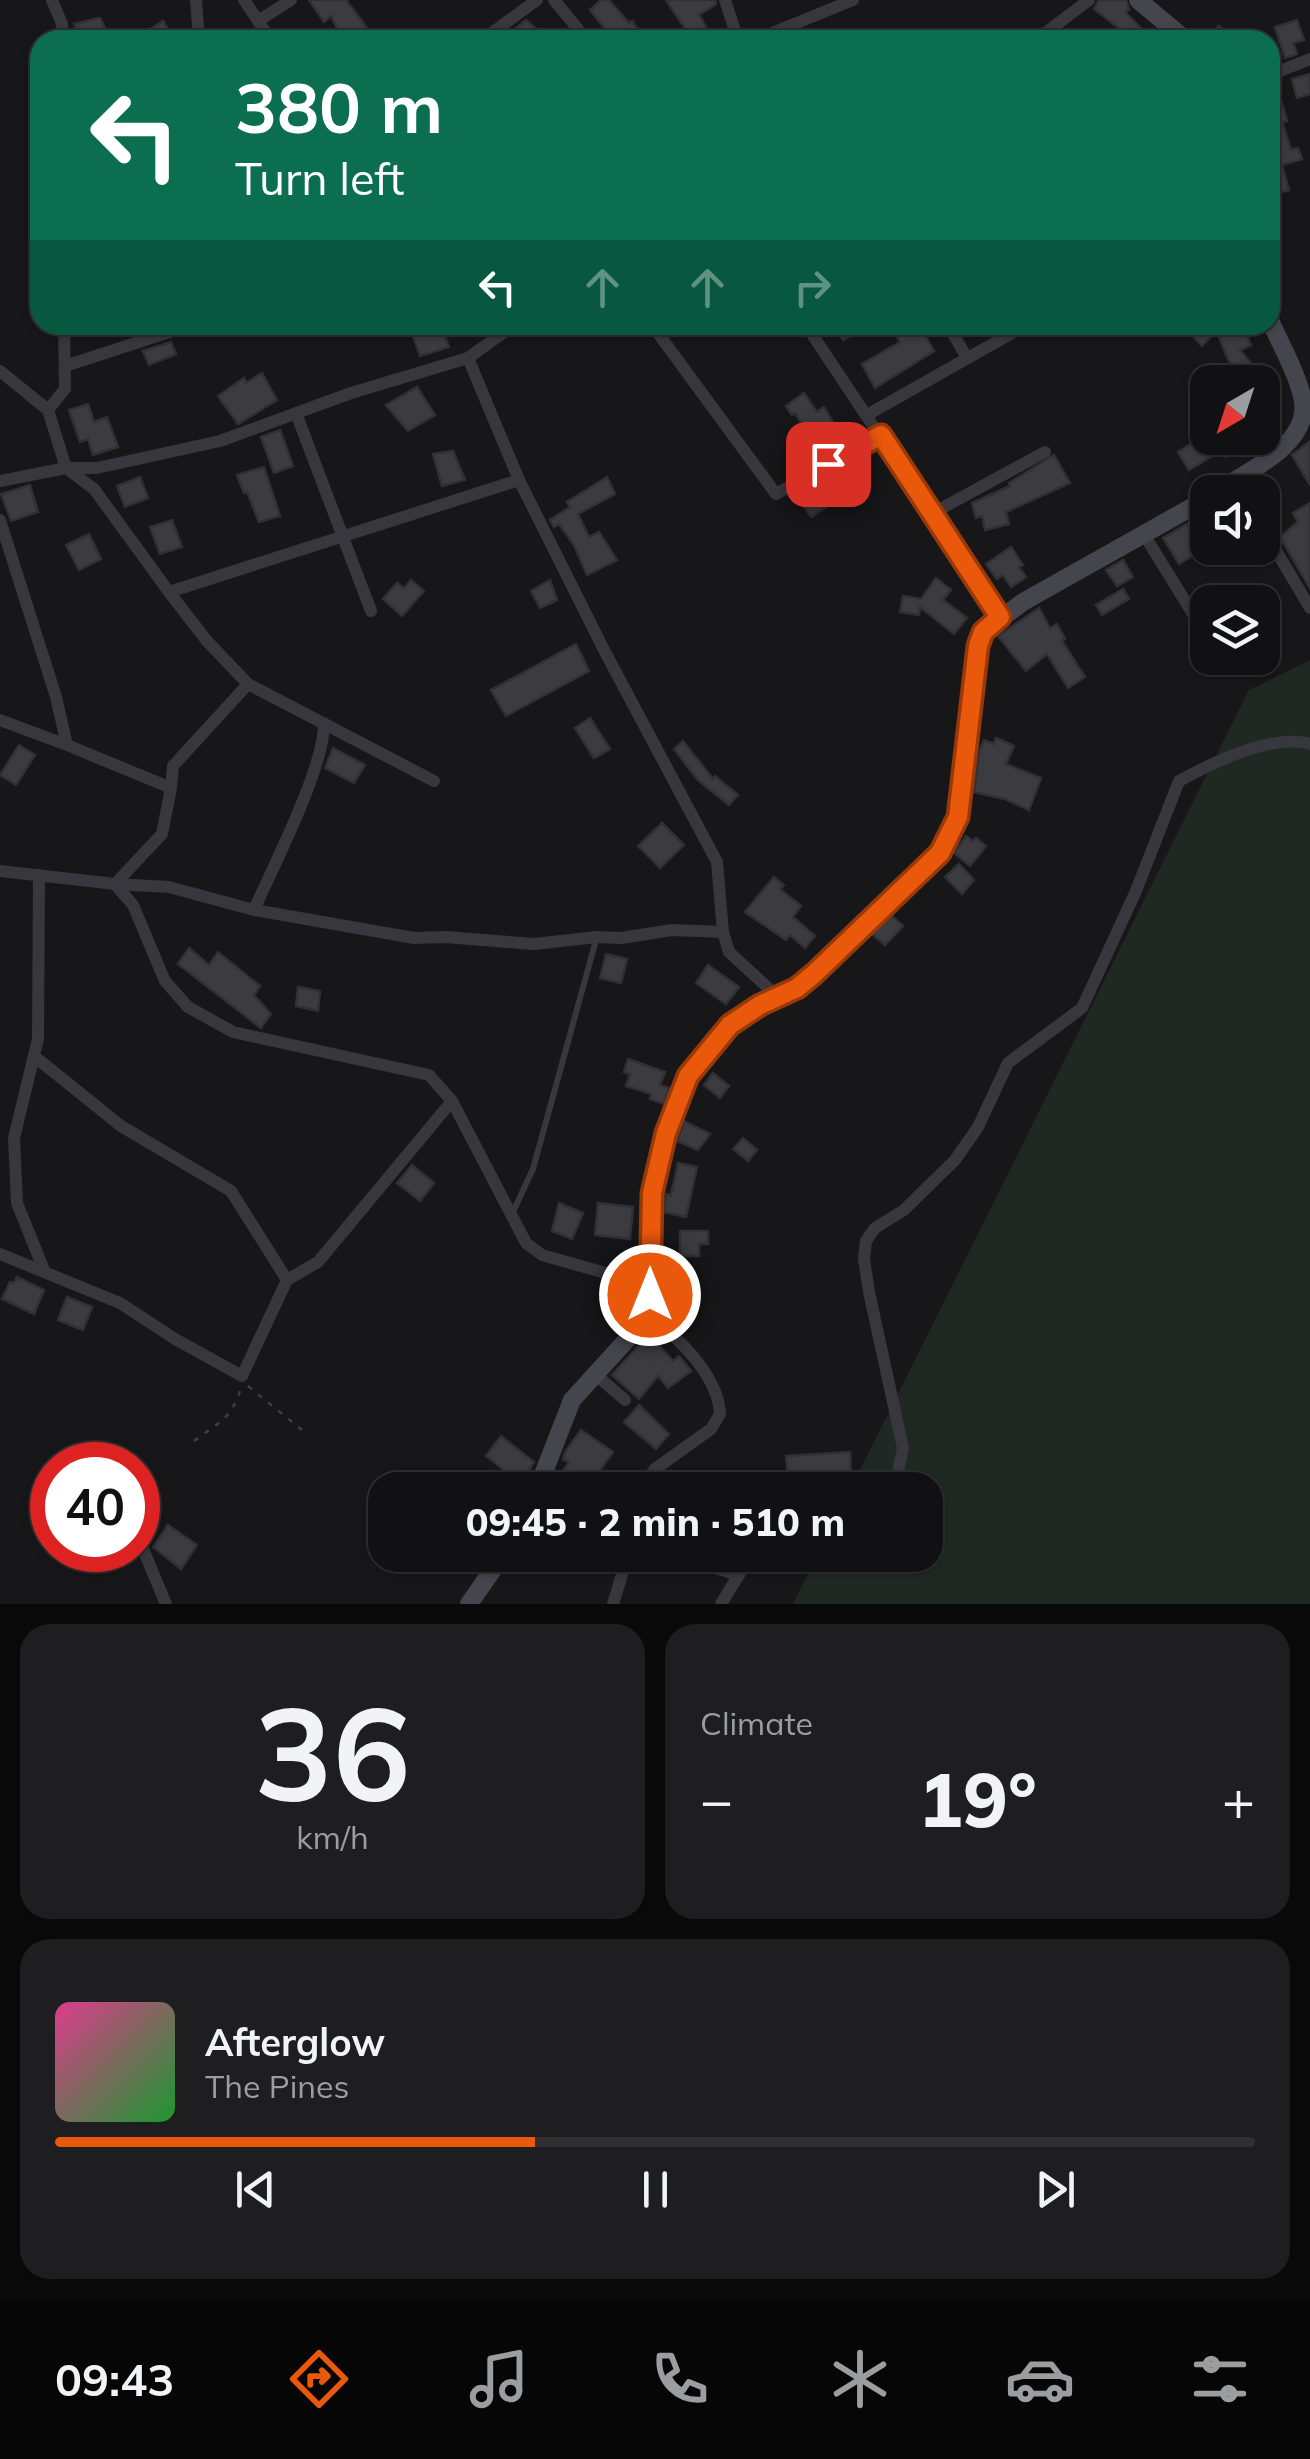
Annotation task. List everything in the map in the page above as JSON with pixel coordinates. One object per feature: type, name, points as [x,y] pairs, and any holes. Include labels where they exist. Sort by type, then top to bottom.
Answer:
[{"type":"street","points":[[52,0],[62,30]]},
{"type":"street","points":[[196,0],[198,30]]},
{"type":"street","points":[[244,0],[264,30]]},
{"type":"street","points":[[258,21],[290,0]]},
{"type":"street","points":[[496,30],[537,0]]},
{"type":"street","points":[[554,0],[580,30]]},
{"type":"street","points":[[726,0],[735,30]]},
{"type":"street","points":[[780,30],[853,0]]},
{"type":"street","points":[[1051,30],[1089,0]]},
{"type":"street","points":[[1138,0],[1174,30]]},
{"type":"street","points":[[1280,72],[1310,59]]},
{"type":"street","points":[[48,410],[64,389],[64,335]]},
{"type":"street","points":[[64,366],[161,335]]},
{"type":"street","points":[[0,481],[66,468],[97,468],[220,441],[350,392],[468,358],[500,335]]},
{"type":"street","points":[[659,335],[776,494],[881,435]]},
{"type":"street","points":[[813,335],[1000,617]]},
{"type":"street","points":[[954,335],[967,358]]},
{"type":"street","points":[[867,415],[1008,335]]},
{"type":"street","points":[[1251,475],[1306,421],[1304,404],[1276,335]]},
{"type":"street","points":[[468,358],[520,480],[716,862],[722,932],[730,952],[778,997]]},
{"type":"street","points":[[0,371],[48,410],[66,468],[94,489],[207,641],[248,684],[434,781]]},
{"type":"street","points":[[296,413],[371,610]]},
{"type":"street","points":[[933,513],[1045,452]]},
{"type":"street","points":[[169,592],[520,480]]},
{"type":"street","points":[[544,1472],[572,1400],[653,1310],[648,1285],[652,1193],[666,1133],[688,1076],[730,1025],[814,974],[940,853],[958,817],[978,646],[983,632],[1000,617],[1190,508]]},
{"type":"street","points":[[0,520],[67,745]]},
{"type":"street","points":[[1143,534],[1190,609]]},
{"type":"street","points":[[1280,557],[1310,608]]},
{"type":"street","points":[[115,884],[162,834],[173,766],[248,684]]},
{"type":"street","points":[[0,720],[171,788]]},
{"type":"street","points":[[254,910],[305,791],[324,737],[324,724]]},
{"type":"street","points":[[897,1472],[902,1448],[869,1292],[864,1259],[866,1241],[875,1228],[916,1198],[962,1152],[992,1102],[1008,1063],[1082,1008],[1136,891],[1179,781],[1228,755],[1298,741],[1310,744]]},
{"type":"street","points":[[0,871],[169,886],[254,910],[414,938],[534,944],[672,930],[722,932]]},
{"type":"street","points":[[39,875],[38,1039],[14,1138],[16,1203],[44,1270]]},
{"type":"street","points":[[115,884],[133,904],[165,981],[188,1008],[233,1032],[429,1075],[452,1101],[526,1243],[542,1255],[648,1285]]},
{"type":"street","points":[[34,1056],[121,1126],[231,1191],[287,1280]]},
{"type":"street","points":[[0,1254],[120,1303],[242,1376],[287,1280],[318,1262],[452,1101]]},
{"type":"street","points":[[650,1316],[676,1337],[705,1376],[714,1390],[720,1414],[711,1429],[652,1472]]},
{"type":"street","points":[[596,1374],[626,1400]]},
{"type":"street","points":[[153,1572],[166,1604]]},
{"type":"street","points":[[470,1604],[491,1572]]},
{"type":"street","points":[[613,1604],[623,1572]]},
{"type":"street","points":[[728,1572],[738,1575]]},
{"type":"street","points":[[721,1604],[740,1572]]},
{"type":"lane","points":[[512,1215],[533,1169],[597,937]]},
{"type":"path","points":[[242,1376],[247,1385],[302,1430]]},
{"type":"path","points":[[194,1441],[231,1414],[242,1376]]},
{"type":"shaded area","points":[[1310,660],[1310,1604],[793,1604],[809,1572],[943,1572],[943,1472],[859,1472],[1249,690]]},
{"type":"building","points":[[309,0],[346,0],[368,30],[338,30],[331,16],[324,22]]},
{"type":"building","points":[[601,0],[609,0],[638,30],[606,30],[590,10]]},
{"type":"building","points":[[666,0],[715,0],[716,4],[699,15],[708,30],[686,30]]},
{"type":"building","points":[[1099,0],[1126,0],[1126,13],[1142,30],[1121,30],[1094,9]]},
{"type":"building","points":[[100,18],[106,30],[76,30],[74,24]]},
{"type":"building","points":[[526,20],[538,30],[516,30]]},
{"type":"building","points":[[1297,20],[1304,40],[1293,43],[1297,54],[1285,58],[1280,30],[1275,27]]},
{"type":"building","points":[[163,21],[168,30],[149,30]]},
{"type":"building","points":[[1310,74],[1310,94],[1297,98],[1292,79]]},
{"type":"building","points":[[1282,103],[1287,121],[1282,122],[1291,150],[1298,148],[1302,159],[1282,165],[1289,190],[1280,192]]},
{"type":"building","points":[[413,335],[445,335],[449,347],[420,356]]},
{"type":"building","points":[[896,335],[925,335],[934,351],[875,388],[862,364],[900,342]]},
{"type":"building","points":[[1194,335],[1212,335],[1202,346]]},
{"type":"building","points":[[1247,335],[1251,345],[1240,350],[1252,365],[1231,365],[1219,337]]},
{"type":"building","points":[[171,342],[176,354],[149,365],[143,351]]},
{"type":"building","points":[[262,373],[277,400],[238,424],[218,396],[244,378],[246,383]]},
{"type":"building","points":[[417,387],[435,415],[408,431],[386,405]]},
{"type":"building","points":[[804,393],[817,412],[824,407],[840,434],[817,448],[795,413],[792,415],[786,406]]},
{"type":"building","points":[[88,404],[94,422],[107,417],[118,447],[93,455],[88,439],[80,442],[69,410]]},
{"type":"building","points":[[280,430],[293,466],[274,473],[261,437]]},
{"type":"building","points":[[1310,441],[1310,485],[1292,455]]},
{"type":"building","points":[[1190,445],[1190,455],[1214,455],[1189,470],[1178,452]]},
{"type":"building","points":[[453,451],[465,480],[442,486],[433,454]]},
{"type":"building","points":[[1054,455],[1070,483],[1006,512],[1009,524],[985,530],[982,516],[976,518],[972,503],[1010,486],[1009,483]]},
{"type":"building","points":[[264,467],[280,516],[259,522],[237,475]]},
{"type":"building","points":[[829,476],[843,496],[811,517],[796,494]]},
{"type":"building","points":[[140,477],[148,498],[125,507],[117,486]]},
{"type":"building","points":[[607,477],[615,494],[578,514],[589,537],[599,532],[617,560],[587,575],[574,545],[559,524],[554,527],[550,520],[570,507],[567,502]]},
{"type":"building","points":[[30,485],[38,512],[11,521],[1,494]]},
{"type":"building","points":[[1310,503],[1310,588],[1280,537],[1298,522],[1293,513]]},
{"type":"building","points":[[172,520],[182,547],[160,554],[150,527]]},
{"type":"building","points":[[1187,524],[1190,557],[1179,564],[1163,538]]},
{"type":"building","points":[[89,534],[101,559],[79,570],[66,545]]},
{"type":"building","points":[[1011,547],[1026,577],[1011,587],[1003,575],[997,579],[986,564]]},
{"type":"building","points":[[1123,560],[1133,577],[1117,586],[1106,570]]},
{"type":"building","points":[[936,578],[951,590],[943,600],[967,618],[954,634],[920,607],[919,615],[900,612],[903,596],[921,599]]},
{"type":"building","points":[[411,580],[424,591],[402,616],[383,599],[397,583],[404,588]]},
{"type":"building","points":[[550,580],[557,600],[540,608],[531,591]]},
{"type":"building","points":[[1123,589],[1129,599],[1102,615],[1096,605]]},
{"type":"building","points":[[1039,608],[1050,628],[1057,624],[1065,639],[1062,641],[1085,677],[1068,688],[1047,654],[1026,671],[998,636]]},
{"type":"building","points":[[576,644],[589,671],[506,716],[491,690]]},
{"type":"building","points":[[590,718],[610,749],[594,758],[575,728]]},
{"type":"building","points":[[996,738],[1014,746],[1006,764],[1041,778],[1029,810],[974,792],[979,751],[984,740],[994,744]]},
{"type":"building","points":[[683,741],[713,779],[715,776],[738,795],[729,805],[698,780],[674,749]]},
{"type":"building","points":[[19,745],[35,755],[16,785],[0,775]]},
{"type":"building","points":[[333,748],[365,765],[354,783],[325,768]]},
{"type":"building","points":[[662,823],[684,845],[660,868],[638,846]]},
{"type":"building","points":[[966,836],[986,846],[970,866],[954,853]]},
{"type":"building","points":[[959,864],[974,880],[962,894],[945,877]]},
{"type":"building","points":[[774,877],[784,885],[780,889],[801,906],[793,917],[815,936],[805,948],[790,935],[786,940],[745,912]]},
{"type":"building","points":[[891,915],[903,926],[885,945],[871,933]]},
{"type":"building","points":[[189,948],[209,965],[218,952],[260,986],[254,995],[271,1014],[261,1028],[178,964]]},
{"type":"building","points":[[606,954],[627,959],[621,983],[600,978]]},
{"type":"building","points":[[708,965],[739,987],[726,1004],[696,983]]},
{"type":"building","points":[[298,987],[320,991],[318,1011],[296,1006]]},
{"type":"building","points":[[628,1059],[665,1072],[660,1085],[669,1088],[664,1104],[650,1099],[651,1094],[626,1086],[630,1074],[624,1072]]},
{"type":"building","points":[[713,1073],[729,1086],[720,1098],[704,1085]]},
{"type":"building","points":[[684,1121],[710,1134],[698,1150],[677,1141]]},
{"type":"building","points":[[743,1138],[757,1150],[748,1161],[733,1149]]},
{"type":"building","points":[[678,1163],[697,1167],[686,1217],[664,1212],[666,1194],[671,1195]]},
{"type":"building","points":[[412,1165],[434,1183],[420,1201],[397,1183]]},
{"type":"building","points":[[559,1203],[583,1213],[572,1239],[552,1231]]},
{"type":"building","points":[[598,1203],[633,1207],[630,1239],[595,1235]]},
{"type":"building","points":[[680,1231],[708,1231],[708,1244],[699,1244],[699,1256],[680,1256]]},
{"type":"building","points":[[17,1277],[44,1290],[34,1314],[2,1299]]},
{"type":"building","points":[[67,1297],[92,1307],[83,1330],[58,1320]]},
{"type":"building","points":[[649,1334],[673,1361],[679,1356],[691,1371],[668,1388],[658,1376],[639,1399],[612,1375]]},
{"type":"building","points":[[639,1405],[669,1434],[656,1449],[624,1422]]},
{"type":"building","points":[[581,1430],[613,1452],[599,1472],[562,1472],[569,1463],[563,1459]]},
{"type":"building","points":[[501,1436],[534,1462],[528,1472],[507,1472],[486,1456]]},
{"type":"building","points":[[850,1452],[851,1472],[787,1472],[786,1456]]},
{"type":"building","points":[[168,1525],[197,1545],[181,1569],[160,1552],[160,1537]]},
{"type":"route","points":[[650,1295],[652,1193],[666,1133],[688,1076],[730,1025],[760,1005],[797,988],[830,960],[860,926],[940,853],[958,817],[978,646],[983,632],[1000,617],[881,435],[828,464]]}]
